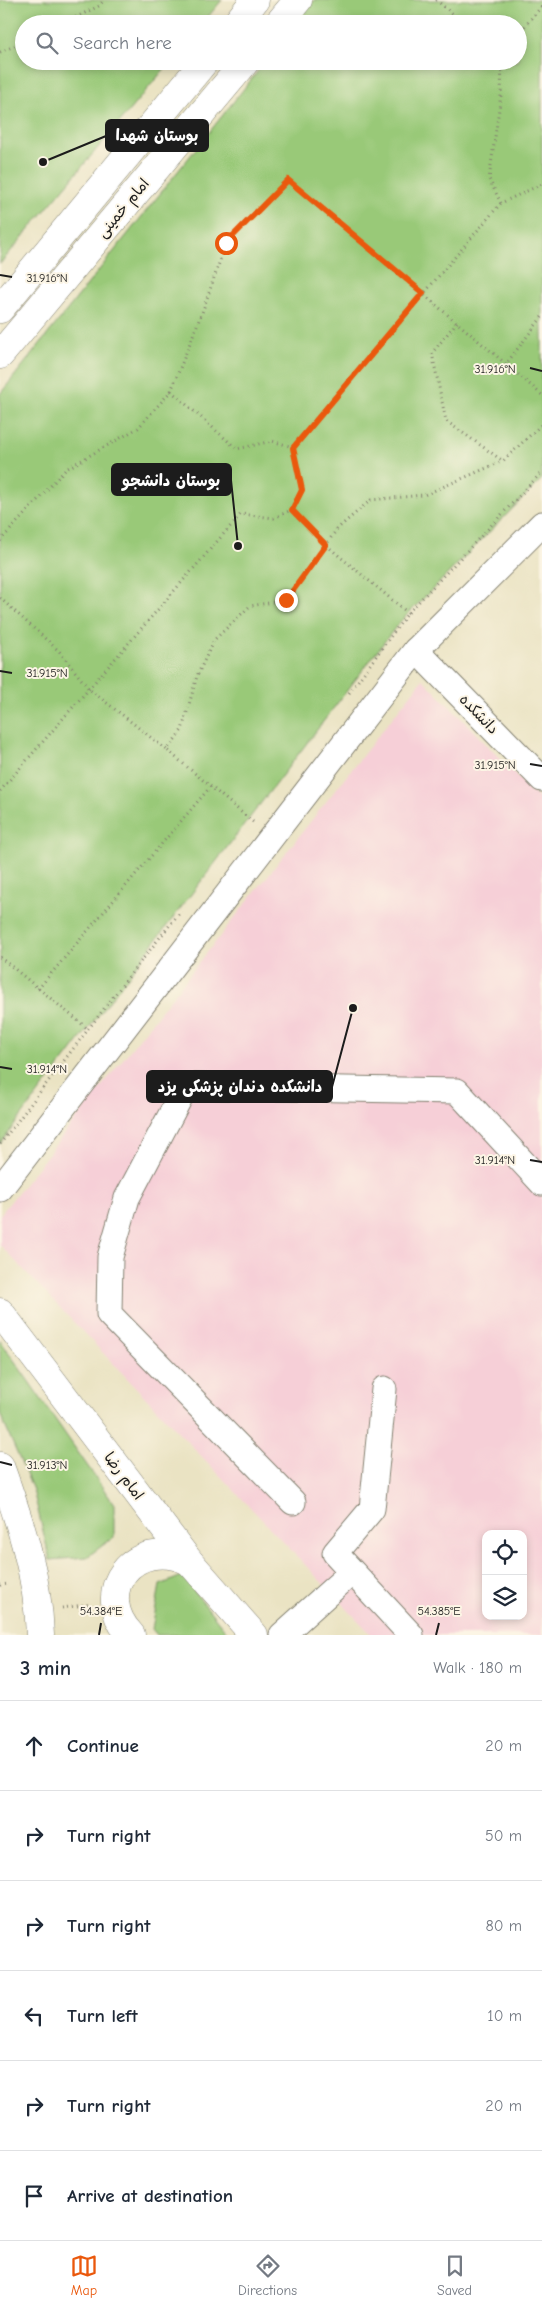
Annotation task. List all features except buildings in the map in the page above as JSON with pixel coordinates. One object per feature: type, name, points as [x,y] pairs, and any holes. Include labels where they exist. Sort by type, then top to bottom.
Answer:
[{"type":"main road","points":[[243,15],[255,0]]},
{"type":"main road","points":[[286,15],[298,0]]},
{"type":"main road","name":"امام خمینی","points":[[0,309],[198,70]]},
{"type":"main road","name":"امام خمینی","points":[[0,355],[238,70]]},
{"type":"main road","name":"امام رضا","points":[[0,1312],[189,1561],[254,1635]]},
{"type":"main road","points":[[0,1466],[26,1540],[40,1623]]},
{"type":"main road","points":[[128,1632],[118,1616],[115,1601],[117,1586],[123,1573],[140,1559],[161,1553],[176,1555],[189,1561]]},
{"type":"street","points":[[0,1189],[416,650],[542,524]]},
{"type":"street","name":"دانشکده","points":[[416,650],[542,779]]},
{"type":"street","points":[[293,1502],[109,1314],[110,1257],[126,1198],[186,1086],[457,1091],[542,1183]]},
{"type":"street","points":[[384,1389],[372,1509],[335,1553],[412,1635]]},
{"type":"street","points":[[282,1635],[352,1572]]},
{"type":"path","points":[[80,15],[99,6],[104,0]]},
{"type":"path","points":[[436,0],[454,15]]},
{"type":"path","points":[[527,24],[542,6]]},
{"type":"path","points":[[0,52],[15,46]]},
{"type":"path","points":[[501,204],[489,179],[501,95],[502,70]]},
{"type":"path","points":[[0,541],[66,469],[138,428],[171,391],[203,310],[226,243],[288,180],[542,395]]},
{"type":"path","points":[[293,448],[423,293],[501,204],[542,184]]},
{"type":"path","points":[[506,364],[542,317]]},
{"type":"path","points":[[457,322],[432,353],[446,421],[503,461]]},
{"type":"path","points":[[171,391],[237,449],[272,441],[293,448]]},
{"type":"path","points":[[167,750],[182,730],[197,676],[214,640],[250,606],[286,600],[337,529],[371,500],[424,496],[503,461],[542,424]]},
{"type":"path","points":[[0,792],[241,514],[274,518],[292,510],[302,490],[293,448]]},
{"type":"path","points":[[292,510],[326,545],[408,613]]},
{"type":"path","points":[[0,598],[59,651],[89,689],[167,750],[272,837]]},
{"type":"path","points":[[38,989],[211,786]]},
{"type":"path","points":[[0,958],[88,1029]]},
{"type":"path","points":[[40,1623],[115,1601]]},
{"type":"shaded area","points":[[423,679],[542,802],[542,1635],[372,1635],[0,1245],[0,1215]]},
{"type":"green space","points":[[0,0],[222,0],[210,15],[15,15],[15,70],[163,70],[0,264]]},
{"type":"green space","points":[[314,0],[542,0],[542,479],[398,624],[0,1144],[0,394],[259,70],[527,70],[527,15],[303,15]]},
{"type":"green space","points":[[0,1340],[114,1504],[114,1537],[87,1557],[50,1560],[33,1490],[0,1414]]},
{"type":"green space","points":[[182,1576],[229,1635],[157,1635],[152,1629],[160,1585]]},
{"type":"place","name":"بوستان شهدا","points":[[43,162]]},
{"type":"place","name":"بوستان دانشجو","points":[[238,546]]},
{"type":"place","name":"دانشکده دندان پزشکی یزد","points":[[353,1008]]},
{"type":"route","points":[[226,243],[288,180],[423,293],[293,448],[302,490],[292,510],[326,545],[286,600]]}]
